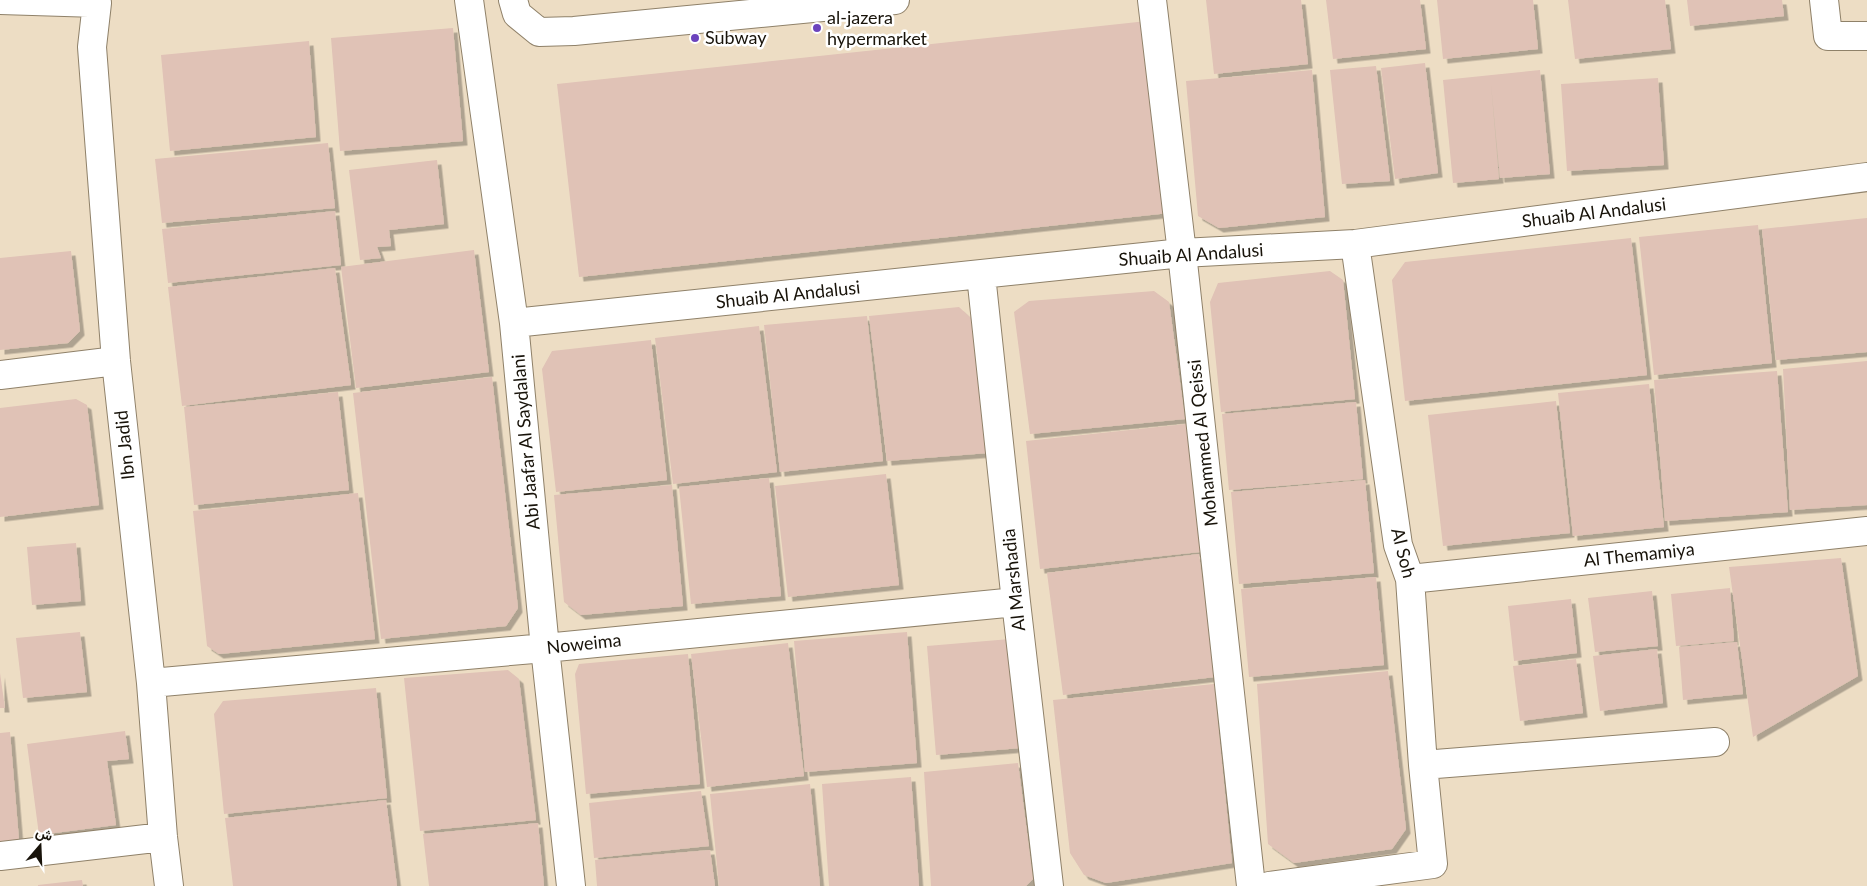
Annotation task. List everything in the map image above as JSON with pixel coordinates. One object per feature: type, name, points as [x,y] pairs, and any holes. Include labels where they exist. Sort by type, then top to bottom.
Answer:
[{"type":"street","points":[[0,0],[108,1]]},
{"type":"street","name":"Abi Jaafar Al Saydalani","points":[[469,0],[514,323],[545,648],[571,886]]},
{"type":"street","points":[[513,0],[516,14],[539,32],[574,31],[895,0]]},
{"type":"street","name":"Mohammed Al Qeissi","points":[[1152,0],[1182,253],[1251,886]]},
{"type":"street","points":[[1824,0],[1828,36],[1867,36]]},
{"type":"street","points":[[0,12],[108,1]]},
{"type":"street","name":"Ibn Jadid","points":[[108,1],[92,46],[116,361],[151,683],[163,836],[169,886]]},
{"type":"street","name":"Shuaib Al Andalusi","points":[[514,323],[1182,253],[1355,244],[1867,177]]},
{"type":"street","name":"Al Soh","points":[[1269,886],[1433,864],[1422,765],[1410,579],[1398,545],[1355,244]]},
{"type":"street","name":"Al Marshadia","points":[[981,274],[1049,886]]},
{"type":"street","points":[[0,375],[116,361]]},
{"type":"street","name":"Al Themamiya","points":[[1410,579],[1867,531]]},
{"type":"street","name":"Noweima","points":[[151,683],[545,648],[1016,602]]},
{"type":"street","points":[[1422,765],[1715,742]]},
{"type":"street","points":[[0,856],[163,836]]},
{"type":"building","points":[[1206,0],[1301,0],[1308,64],[1214,74]]},
{"type":"building","points":[[1326,0],[1420,0],[1426,49],[1333,59]]},
{"type":"building","points":[[1437,0],[1533,0],[1538,49],[1443,59]]},
{"type":"building","points":[[1568,0],[1665,0],[1671,49],[1575,59]]},
{"type":"building","points":[[1687,0],[1782,0],[1784,16],[1690,26]]},
{"type":"building","points":[[1147,21],[1169,213],[579,277],[557,84]]},
{"type":"building","points":[[453,28],[463,141],[340,151],[331,38]]},
{"type":"building","points":[[309,41],[316,137],[170,151],[161,55]]},
{"type":"building","points":[[1425,63],[1438,173],[1395,179],[1381,68]]},
{"type":"building","points":[[1376,66],[1390,181],[1342,184],[1330,70]]},
{"type":"building","points":[[1312,70],[1325,217],[1219,228],[1198,216],[1186,81]]},
{"type":"building","points":[[1540,70],[1550,174],[1500,178],[1491,84],[1499,179],[1453,183],[1443,80]]},
{"type":"building","points":[[1658,78],[1664,165],[1567,171],[1561,84]]},
{"type":"building","points":[[328,143],[335,208],[162,223],[155,159]]},
{"type":"building","points":[[437,160],[444,224],[389,230],[391,246],[377,247],[381,258],[360,260],[349,170]]},
{"type":"building","points":[[335,211],[341,265],[168,283],[162,229]]},
{"type":"building","points":[[1867,218],[1867,352],[1776,360],[1762,229]]},
{"type":"building","points":[[1758,225],[1772,363],[1654,375],[1639,237]]},
{"type":"building","points":[[1631,238],[1647,375],[1405,401],[1392,280],[1405,262]]},
{"type":"building","points":[[474,250],[489,372],[356,388],[341,267]]},
{"type":"building","points":[[71,251],[80,331],[68,343],[0,350],[0,258]]},
{"type":"building","points":[[335,268],[351,385],[182,406],[168,287]]},
{"type":"building","points":[[1330,271],[1343,280],[1355,399],[1221,412],[1210,302],[1218,283]]},
{"type":"building","points":[[1154,291],[1169,302],[1185,419],[1030,434],[1014,312],[1029,301]]},
{"type":"building","points":[[959,307],[972,319],[988,453],[887,461],[869,316]]},
{"type":"building","points":[[867,316],[883,461],[780,472],[764,325]]},
{"type":"building","points":[[759,326],[777,472],[673,484],[655,338]]},
{"type":"building","points":[[651,340],[667,480],[556,492],[542,369],[552,351]]},
{"type":"building","points":[[1867,361],[1867,505],[1790,510],[1783,369]]},
{"type":"building","points":[[1777,371],[1788,512],[1665,521],[1654,380]]},
{"type":"building","points":[[492,377],[518,608],[506,626],[381,639],[353,393]]},
{"type":"building","points":[[1649,384],[1664,527],[1573,536],[1558,393]]},
{"type":"building","points":[[338,392],[349,490],[194,505],[184,407]]},
{"type":"building","points":[[76,399],[87,405],[99,505],[0,517],[0,408]]},
{"type":"building","points":[[1556,401],[1570,533],[1443,546],[1428,415]]},
{"type":"building","points":[[1356,402],[1363,479],[1229,490],[1222,414]]},
{"type":"building","points":[[1186,424],[1200,552],[1040,569],[1026,441]]},
{"type":"building","points":[[886,474],[899,585],[788,597],[775,486]]},
{"type":"building","points":[[769,478],[781,596],[691,604],[679,487]]},
{"type":"building","points":[[1365,480],[1374,573],[1239,584],[1231,492]]},
{"type":"building","points":[[672,485],[683,606],[581,615],[564,602],[554,495]]},
{"type":"building","points":[[358,493],[375,639],[219,654],[207,646],[193,511]]},
{"type":"building","points":[[76,543],[81,601],[32,605],[27,547]]},
{"type":"building","points":[[1199,554],[1215,677],[1063,695],[1047,573]]},
{"type":"building","points":[[1841,558],[1858,676],[1753,737],[1729,567]]},
{"type":"building","points":[[1376,577],[1384,665],[1249,677],[1241,589]]},
{"type":"building","points":[[1730,588],[1734,641],[1676,646],[1671,594]]},
{"type":"building","points":[[1652,591],[1658,646],[1595,652],[1588,598]]},
{"type":"building","points":[[1571,599],[1577,653],[1514,661],[1508,606]]},
{"type":"building","points":[[80,632],[87,692],[23,698],[16,638]]},
{"type":"building","points":[[907,632],[917,763],[805,772],[794,641]]},
{"type":"building","points":[[1010,639],[1020,748],[936,755],[927,646]]},
{"type":"building","points":[[1737,642],[1743,694],[1683,700],[1679,647]]},
{"type":"building","points":[[788,643],[804,776],[707,787],[691,654]]},
{"type":"building","points":[[1657,649],[1663,703],[1600,711],[1593,656]]},
{"type":"building","points":[[688,654],[700,784],[586,794],[575,674],[579,664]]},
{"type":"building","points":[[1576,659],[1583,713],[1520,721],[1513,666]]},
{"type":"building","points":[[508,670],[519,679],[536,820],[420,831],[404,678]]},
{"type":"building","points":[[1388,671],[1406,829],[1392,849],[1294,863],[1268,844],[1257,684]]},
{"type":"building","points":[[0,673],[5,708],[0,708]]},
{"type":"building","points":[[1214,684],[1232,863],[1106,883],[1084,875],[1070,853],[1053,700]]},
{"type":"building","points":[[376,688],[387,798],[224,814],[214,714],[223,701]]},
{"type":"building","points":[[125,731],[129,759],[107,761],[116,825],[39,835],[27,744]]},
{"type":"building","points":[[10,732],[19,840],[0,842],[0,733]]},
{"type":"building","points":[[1018,763],[1033,879],[1026,886],[931,886],[924,772]]},
{"type":"building","points":[[911,777],[919,886],[829,886],[822,784]]},
{"type":"building","points":[[810,784],[820,886],[719,886],[710,794]]},
{"type":"building","points":[[701,791],[709,846],[594,858],[589,803]]},
{"type":"building","points":[[386,800],[397,886],[233,886],[225,818]]},
{"type":"building","points":[[538,823],[544,886],[429,886],[423,834]]},
{"type":"building","points":[[710,850],[715,886],[597,886],[595,860]]},
{"type":"building","points":[[82,880],[83,886],[38,886],[38,885]]},
{"type":"place","name":"al-jazera hypermarket","points":[[817,28]]},
{"type":"place","name":"Subway","points":[[695,38]]}]
